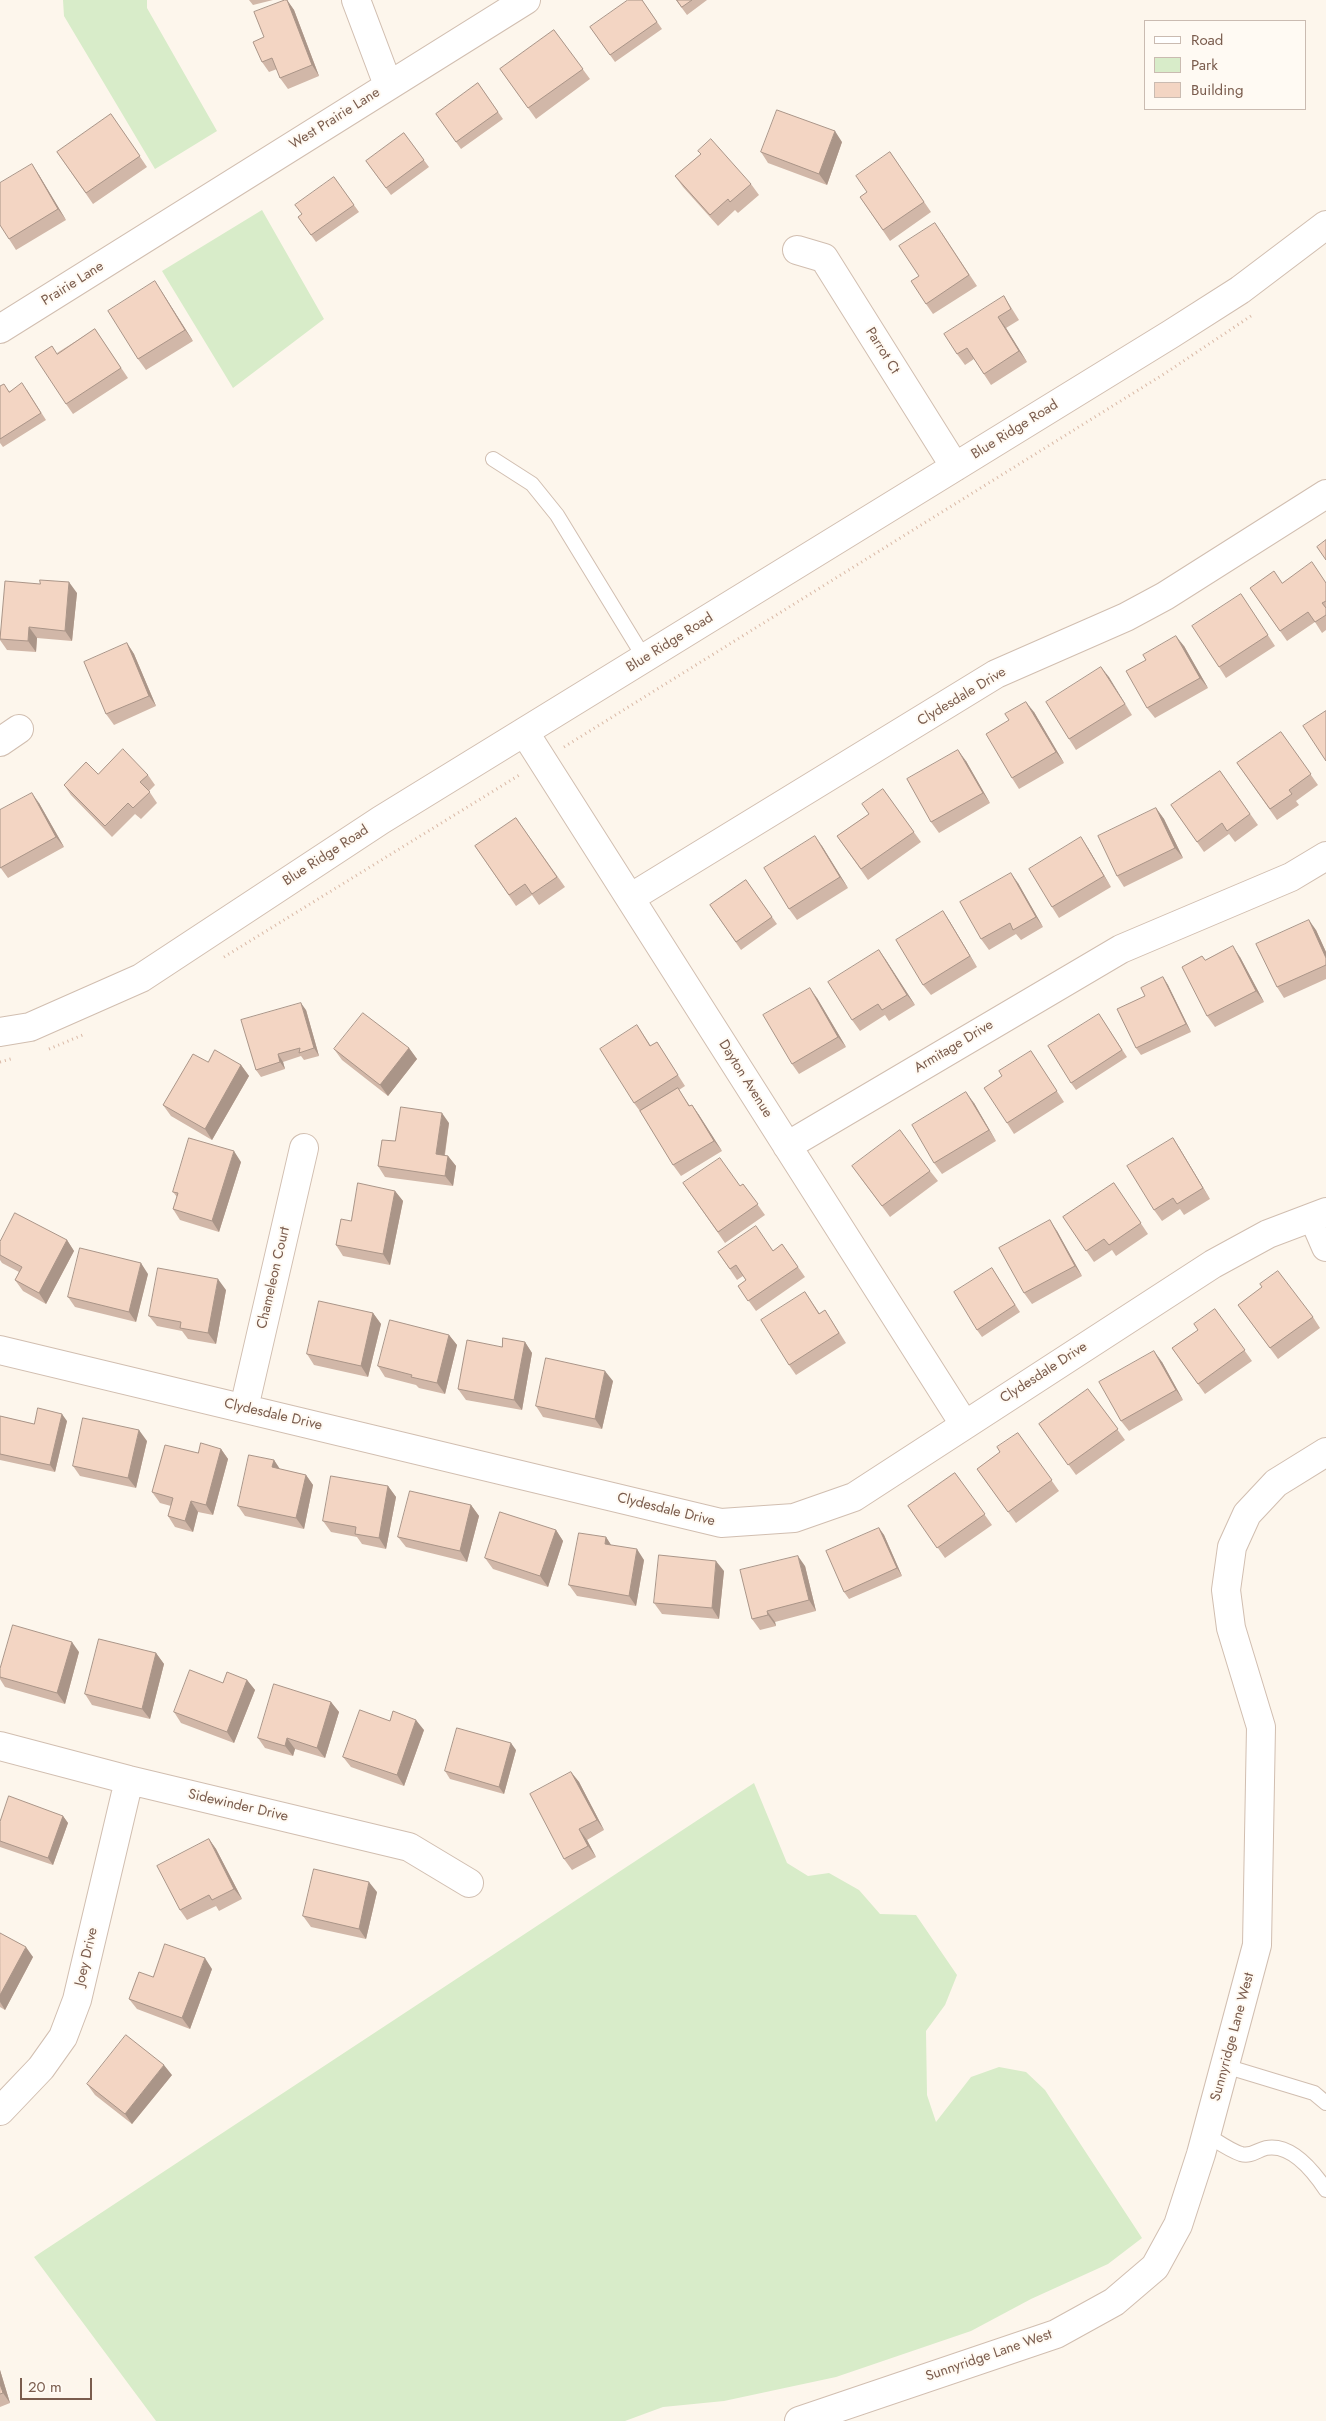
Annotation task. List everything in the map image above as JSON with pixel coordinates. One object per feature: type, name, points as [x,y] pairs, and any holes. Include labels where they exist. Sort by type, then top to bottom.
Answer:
[{"type":"street","points":[[356,0],[388,85]]},
{"type":"street","name":"West Prairie Lane","points":[[145,239],[526,0]]},
{"type":"street","name":"Blue Ridge Road","points":[[0,1032],[30,1027],[141,978],[381,820],[645,659],[1240,290],[1326,225]]},
{"type":"street","name":"Prairie Lane","points":[[0,329],[145,239]]},
{"type":"street","name":"Parrot Ct","points":[[797,250],[824,258],[956,467]]},
{"type":"street","name":"Clydesdale Drive","points":[[630,898],[996,674],[1126,617],[1165,596],[1326,494]]},
{"type":"street","name":"Dayton Avenue","points":[[525,733],[964,1424]]},
{"type":"street","name":"Armitage Drive","points":[[787,1146],[1121,948],[1291,877],[1326,856]]},
{"type":"street","name":"Chameleon Court","points":[[244,1408],[304,1148]]},
{"type":"street","points":[[1320,1215],[1326,1247]]},
{"type":"street","name":"Clydesdale Drive","points":[[0,1350],[722,1524],[794,1518],[854,1497],[1213,1264],[1268,1234],[1320,1215]]},
{"type":"street","name":"Sunnyridge Lane West","points":[[799,2421],[1056,2334],[1114,2302],[1155,2267],[1178,2225],[1206,2135],[1257,1945],[1261,1727],[1231,1628],[1226,1590],[1232,1546],[1247,1514],[1276,1483],[1326,1452]]},
{"type":"street","name":"Sidewinder Drive","points":[[0,1746],[129,1780],[409,1847],[468,1883]]},
{"type":"street","name":"Joey Drive","points":[[0,2111],[42,2068],[63,2037],[77,2000],[129,1780]]},
{"type":"lane","points":[[493,459],[532,484],[557,515],[645,659]]},
{"type":"lane","points":[[1225,2066],[1314,2094],[1326,2103]]},
{"type":"lane","points":[[1206,2135],[1241,2154],[1251,2154],[1267,2148],[1286,2150],[1311,2168],[1326,2190]]},
{"type":"path","points":[[219,960],[1164,374],[1257,312]]},
{"type":"path","points":[[47,1049],[89,1032]]},
{"type":"path","points":[[0,1062],[19,1057]]},
{"type":"green space","points":[[63,0],[147,0],[147,8],[217,131],[155,169],[64,16]]},
{"type":"green space","points":[[262,210],[324,319],[233,388],[162,271]]},
{"type":"green space","points":[[754,1783],[787,1863],[808,1876],[829,1873],[859,1890],[880,1914],[916,1915],[957,1975],[945,2005],[926,2031],[927,2095],[936,2122],[971,2077],[999,2067],[1026,2072],[1045,2090],[1142,2238],[1108,2264],[1031,2299],[971,2331],[836,2377],[724,2401],[663,2407],[625,2421],[156,2421],[34,2257]]},
{"type":"building","points":[[287,0],[312,65],[280,78],[272,58],[262,62],[253,42],[264,37],[254,12]]},
{"type":"building","points":[[628,0],[642,0],[657,22],[610,55],[590,27]]},
{"type":"building","points":[[677,0],[692,0],[682,7]]},
{"type":"building","points":[[554,30],[583,69],[528,108],[500,69]]},
{"type":"building","points":[[478,83],[498,112],[456,142],[436,114]]},
{"type":"building","points":[[777,110],[835,131],[819,174],[761,152]]},
{"type":"building","points":[[111,114],[140,156],[86,193],[57,152]]},
{"type":"building","points":[[404,133],[424,160],[386,188],[366,161]]},
{"type":"building","points":[[711,139],[751,184],[730,202],[728,199],[710,215],[675,176],[701,154],[698,151]]},
{"type":"building","points":[[890,152],[924,202],[883,230],[860,197],[867,192],[856,176]]},
{"type":"building","points":[[32,164],[58,209],[9,239],[0,225],[0,183]]},
{"type":"building","points":[[334,177],[354,205],[311,235],[298,217],[302,214],[295,205]]},
{"type":"building","points":[[935,223],[969,275],[926,304],[911,281],[919,276],[899,246]]},
{"type":"building","points":[[155,281],[185,330],[138,359],[108,311]]},
{"type":"building","points":[[1004,296],[1011,309],[998,317],[1019,351],[984,374],[967,348],[957,354],[944,334]]},
{"type":"building","points":[[95,329],[121,368],[66,404],[35,357],[52,346],[57,354]]},
{"type":"building","points":[[22,383],[41,413],[0,439],[0,386],[4,384],[9,392]]},
{"type":"building","points":[[1326,540],[1326,560],[1317,547]]},
{"type":"building","points":[[1312,562],[1326,583],[1326,601],[1322,603],[1326,608],[1326,615],[1315,622],[1308,612],[1280,631],[1250,588],[1274,571],[1282,583]]},
{"type":"building","points":[[40,580],[69,582],[65,631],[29,627],[28,641],[0,639],[5,581],[40,584]]},
{"type":"building","points":[[1241,594],[1268,635],[1219,667],[1192,626]]},
{"type":"building","points":[[1176,636],[1200,678],[1147,708],[1126,671],[1146,660],[1143,655]]},
{"type":"building","points":[[127,643],[149,696],[106,714],[84,662]]},
{"type":"building","points":[[1101,667],[1125,704],[1069,739],[1046,702]]},
{"type":"building","points":[[1026,702],[1056,752],[1012,778],[986,734],[1009,720],[1005,714]]},
{"type":"building","points":[[1326,711],[1326,761],[1303,726]]},
{"type":"building","points":[[1281,732],[1311,774],[1289,790],[1292,794],[1270,809],[1237,763]]},
{"type":"building","points":[[123,749],[148,775],[140,782],[150,792],[133,808],[128,803],[105,826],[64,785],[86,762],[98,774]]},
{"type":"building","points":[[958,750],[983,793],[931,822],[907,779]]},
{"type":"building","points":[[1220,771],[1250,814],[1227,831],[1222,823],[1197,842],[1171,805]]},
{"type":"building","points":[[883,789],[914,832],[861,869],[837,836],[869,814],[862,804]]},
{"type":"building","points":[[32,793],[56,837],[0,868],[0,810]]},
{"type":"building","points":[[1156,808],[1175,848],[1117,876],[1098,836]]},
{"type":"building","points":[[516,818],[557,877],[532,894],[525,884],[509,895],[475,846]]},
{"type":"building","points":[[815,836],[840,877],[789,909],[764,868]]},
{"type":"building","points":[[1081,837],[1104,876],[1052,907],[1029,869]]},
{"type":"building","points":[[1011,873],[1036,917],[1013,930],[1010,923],[981,939],[960,902]]},
{"type":"building","points":[[746,880],[772,917],[736,942],[710,905]]},
{"type":"building","points":[[943,911],[970,956],[923,985],[896,940]]},
{"type":"building","points":[[1309,920],[1326,958],[1326,965],[1277,987],[1256,944]]},
{"type":"building","points":[[1233,946],[1256,991],[1207,1016],[1182,967],[1202,956],[1205,960]]},
{"type":"building","points":[[879,950],[907,995],[882,1010],[878,1004],[852,1020],[828,982]]},
{"type":"building","points":[[1163,977],[1186,1024],[1136,1048],[1117,1009],[1145,996],[1141,988]]},
{"type":"building","points":[[810,988],[838,1037],[792,1064],[763,1015]]},
{"type":"building","points":[[301,1003],[314,1048],[299,1053],[300,1048],[278,1054],[280,1062],[256,1070],[241,1020]]},
{"type":"building","points":[[363,1013],[409,1048],[380,1085],[334,1049]]},
{"type":"building","points":[[1099,1014],[1122,1050],[1071,1083],[1048,1046]]},
{"type":"building","points":[[637,1025],[650,1046],[657,1042],[678,1075],[634,1103],[600,1049]]},
{"type":"building","points":[[215,1050],[241,1065],[205,1129],[163,1105],[193,1054],[208,1062]]},
{"type":"building","points":[[1031,1051],[1057,1091],[1007,1123],[984,1088],[1002,1076],[999,1071]]},
{"type":"building","points":[[678,1088],[689,1106],[692,1105],[714,1141],[673,1165],[640,1111]]},
{"type":"building","points":[[966,1092],[989,1130],[934,1163],[912,1125]]},
{"type":"building","points":[[401,1107],[442,1113],[436,1154],[448,1156],[445,1176],[378,1166],[382,1140],[395,1141]]},
{"type":"building","points":[[900,1130],[930,1171],[882,1206],[852,1166]]},
{"type":"building","points":[[189,1138],[234,1151],[212,1221],[173,1209],[178,1193],[173,1192]]},
{"type":"building","points":[[1173,1138],[1203,1188],[1177,1204],[1173,1198],[1154,1210],[1127,1166]]},
{"type":"building","points":[[720,1158],[740,1186],[743,1184],[758,1204],[718,1232],[683,1183]]},
{"type":"building","points":[[358,1183],[395,1191],[383,1254],[336,1245],[341,1219],[351,1221]]},
{"type":"building","points":[[1114,1183],[1141,1223],[1109,1245],[1104,1239],[1086,1251],[1063,1217]]},
{"type":"building","points":[[15,1213],[67,1240],[39,1293],[15,1280],[22,1267],[0,1255],[0,1242]]},
{"type":"building","points":[[1050,1220],[1075,1266],[1024,1293],[999,1248]]},
{"type":"building","points":[[756,1226],[773,1251],[782,1244],[798,1267],[748,1301],[738,1286],[746,1280],[736,1265],[730,1269],[718,1252]]},
{"type":"building","points":[[80,1248],[141,1263],[129,1312],[68,1297]]},
{"type":"building","points":[[158,1268],[218,1279],[208,1333],[180,1328],[181,1322],[149,1316]]},
{"type":"building","points":[[992,1268],[1015,1305],[977,1330],[954,1292]]},
{"type":"building","points":[[1278,1271],[1313,1317],[1270,1348],[1238,1305],[1262,1287],[1260,1284]]},
{"type":"building","points":[[805,1292],[819,1314],[825,1310],[839,1333],[789,1365],[761,1320]]},
{"type":"building","points":[[319,1301],[373,1313],[361,1366],[307,1354]]},
{"type":"building","points":[[1215,1309],[1245,1350],[1198,1384],[1172,1348],[1198,1330],[1194,1324]]},
{"type":"building","points":[[390,1320],[449,1335],[437,1383],[378,1366]]},
{"type":"building","points":[[503,1338],[525,1342],[514,1400],[458,1389],[467,1340],[502,1347]]},
{"type":"building","points":[[1154,1351],[1176,1390],[1121,1421],[1099,1382]]},
{"type":"building","points":[[546,1358],[605,1371],[595,1419],[536,1406]]},
{"type":"building","points":[[1088,1389],[1118,1429],[1068,1465],[1039,1424]]},
{"type":"building","points":[[38,1408],[62,1414],[50,1465],[0,1454],[0,1416],[34,1424]]},
{"type":"building","points":[[83,1418],[139,1430],[128,1478],[73,1466]]},
{"type":"building","points":[[1018,1433],[1052,1480],[1008,1512],[977,1469],[1000,1452],[997,1447]]},
{"type":"building","points":[[201,1443],[221,1449],[206,1505],[191,1501],[185,1521],[168,1516],[173,1498],[152,1492],[165,1445],[198,1453]]},
{"type":"building","points":[[249,1455],[274,1460],[272,1467],[306,1475],[296,1518],[238,1506]]},
{"type":"building","points":[[955,1473],[985,1514],[937,1548],[908,1506]]},
{"type":"building","points":[[331,1476],[388,1486],[379,1538],[355,1534],[356,1527],[323,1521]]},
{"type":"building","points":[[410,1491],[471,1505],[460,1551],[398,1537]]},
{"type":"building","points":[[500,1512],[556,1530],[540,1576],[485,1558]]},
{"type":"building","points":[[879,1528],[897,1568],[844,1592],[826,1551]]},
{"type":"building","points":[[579,1533],[606,1537],[605,1544],[637,1549],[629,1596],[569,1585]]},
{"type":"building","points":[[659,1555],[716,1561],[712,1608],[654,1603]]},
{"type":"building","points":[[798,1556],[809,1600],[767,1611],[768,1615],[752,1619],[740,1570]]},
{"type":"building","points":[[13,1625],[72,1642],[57,1693],[0,1677],[0,1669]]},
{"type":"building","points":[[99,1639],[156,1653],[142,1709],[85,1694]]},
{"type":"building","points":[[190,1670],[223,1683],[227,1672],[247,1680],[227,1732],[174,1712]]},
{"type":"building","points":[[274,1684],[331,1702],[317,1748],[287,1738],[285,1746],[258,1738]]},
{"type":"building","points":[[360,1710],[390,1721],[393,1711],[416,1720],[397,1775],[343,1757]]},
{"type":"building","points":[[457,1728],[511,1743],[499,1787],[445,1771]]},
{"type":"building","points":[[571,1772],[597,1820],[579,1829],[588,1846],[564,1859],[530,1794]]},
{"type":"building","points":[[9,1796],[63,1816],[48,1858],[0,1841],[0,1822]]},
{"type":"building","points":[[209,1839],[234,1889],[212,1900],[209,1895],[180,1910],[157,1866]]},
{"type":"building","points":[[314,1869],[369,1882],[359,1929],[303,1916]]},
{"type":"building","points":[[0,1933],[26,1947],[0,1995]]},
{"type":"building","points":[[165,1944],[205,1958],[182,2018],[129,1999],[139,1972],[153,1977]]},
{"type":"building","points":[[126,2035],[164,2065],[125,2114],[87,2084]]}]
